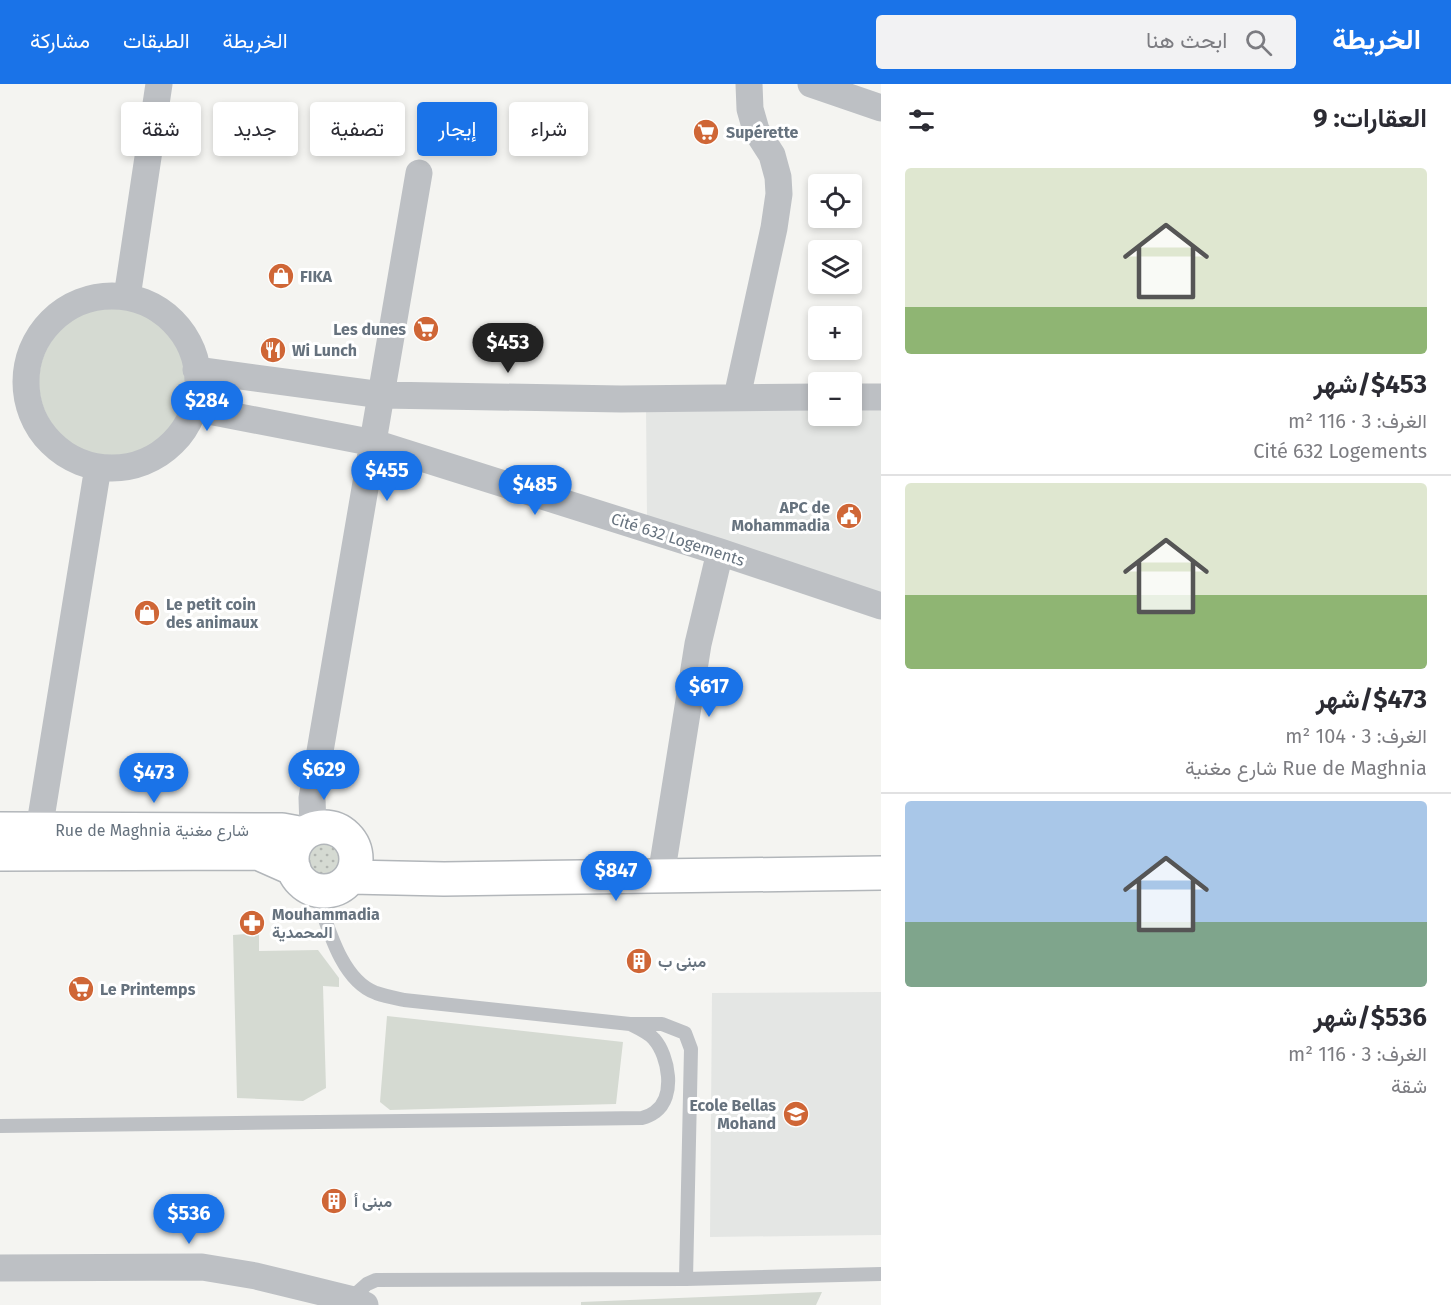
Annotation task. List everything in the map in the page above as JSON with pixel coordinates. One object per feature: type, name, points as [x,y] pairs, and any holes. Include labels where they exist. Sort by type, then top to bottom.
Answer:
[{"type":"street","points":[[127,297],[159,84]]},
{"type":"street","points":[[738,397],[774,228],[779,194],[778,177],[772,155],[756,130],[750,109],[749,84]]},
{"type":"street","points":[[811,84],[881,108]]},
{"type":"street","points":[[309,831],[312,798],[419,173]]},
{"type":"street","points":[[100,296],[127,297],[150,305],[170,319],[186,338],[195,360],[196,370],[198,385],[194,408],[183,430],[160,453],[146,461],[123,468],[98,467],[73,459],[51,443],[35,421],[27,395],[27,368],[35,342],[51,320],[74,304],[100,296]]},
{"type":"street","points":[[196,370],[382,394],[599,398],[808,397]]},
{"type":"street","points":[[862,397],[881,397]]},
{"type":"street","name":"Cité 632 Logements","points":[[194,408],[374,443],[720,552],[881,606]]},
{"type":"street","points":[[36,842],[98,467]]},
{"type":"street","points":[[661,876],[698,644],[720,552]]},
{"type":"street","points":[[334,828],[350,839],[355,848],[355,868],[351,877],[335,890],[325,891],[304,880],[293,850],[297,841],[309,831],[334,828]]},
{"type":"street","name":"Rue de Maghnia شارع مغنية","points":[[0,829],[36,842],[258,853],[304,880]]},
{"type":"street","name":"Rue de Maghnia شارع مغنية","points":[[0,854],[36,842],[282,830],[309,831]]},
{"type":"street","points":[[351,877],[398,879],[881,873]]},
{"type":"street","points":[[0,1268],[202,1268],[256,1276],[358,1302]]},
{"type":"lane","points":[[304,880],[339,954],[353,976],[374,992],[404,1000],[630,1024],[670,1026],[686,1033],[691,1049],[686,1279]]},
{"type":"lane","points":[[0,1126],[642,1119],[657,1111],[665,1096],[669,1078],[665,1059],[654,1038],[630,1024]]},
{"type":"lane","points":[[358,1302],[367,1284],[376,1280],[686,1279],[881,1274]]},
{"type":"shaded area","points":[[113,308],[141,314],[165,330],[181,354],[187,382],[181,410],[165,434],[141,450],[113,456],[85,450],[61,434],[45,410],[39,382],[45,354],[61,330],[85,314]]},
{"type":"shaded area","points":[[646,407],[808,409],[808,426],[862,426],[862,409],[881,409],[881,594],[647,517]]},
{"type":"shaded area","points":[[325,836],[341,843],[348,859],[341,875],[325,882],[309,875],[302,859],[309,843]]},
{"type":"shaded area","points":[[259,933],[259,951],[318,950],[339,978],[339,987],[323,986],[326,1088],[303,1101],[237,1098],[233,935]]},
{"type":"shaded area","name":"Ecole Bellas Mohand","points":[[881,992],[881,1235],[710,1237],[712,993]]},
{"type":"shaded area","points":[[387,1016],[623,1042],[616,1104],[390,1110],[380,1102]]},
{"type":"shaded area","points":[[822,1292],[816,1305],[581,1305],[581,1302]]},
{"type":"place","name":"Supérette","points":[[706,132]]},
{"type":"place","name":"FIKA","points":[[281,276]]},
{"type":"place","name":"Les dunes","points":[[426,329]]},
{"type":"place","name":"Wi Lunch","points":[[273,350]]},
{"type":"place","name":"APC de Mohammadia","points":[[849,516]]},
{"type":"place","name":"Le petit coin des animaux","points":[[147,613]]},
{"type":"place","name":"Mouhammadia المحمدية","points":[[252,923]]},
{"type":"place","name":"مبنى ب","points":[[639,961]]},
{"type":"place","name":"Le Printemps","points":[[81,989]]},
{"type":"place","name":"Ecole Bellas Mohand","points":[[796,1114]]},
{"type":"place","name":"مبنى أ","points":[[334,1201]]}]
